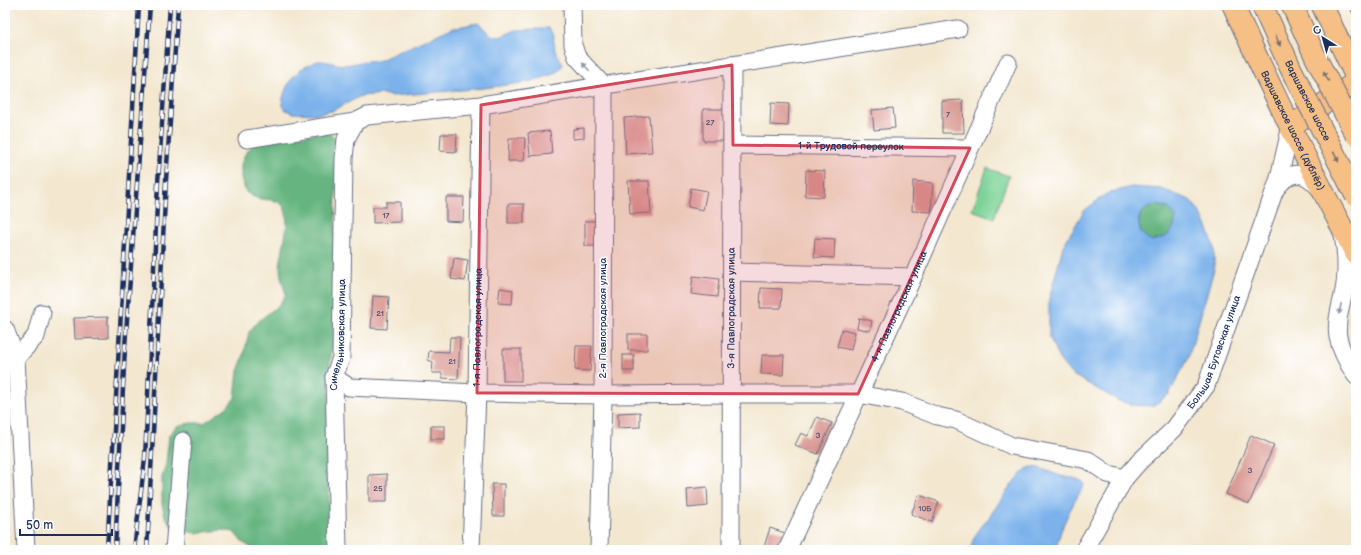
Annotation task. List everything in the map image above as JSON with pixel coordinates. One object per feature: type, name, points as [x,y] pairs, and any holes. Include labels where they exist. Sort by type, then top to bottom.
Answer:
[{"type":"main road","name":"Варшавское шоссе (дублёр)","points":[[1233,5],[1260,66],[1356,254]]},
{"type":"main road","name":"Варшавское шоссе","points":[[1262,5],[1291,69],[1356,196]]},
{"type":"main road","points":[[1292,5],[1316,58],[1356,135]]},
{"type":"main road","points":[[1322,5],[1356,77]]},
{"type":"main road","points":[[1291,126],[1356,82]]},
{"type":"main road","points":[[1291,126],[1356,96]]},
{"type":"street","points":[[572,5],[573,46],[577,57],[604,86]]},
{"type":"street","points":[[247,139],[355,122],[367,116],[481,105],[958,29]]},
{"type":"street","name":"4-я Павлоградская улица","points":[[788,550],[858,394],[913,277],[1008,63]]},
{"type":"street","name":"3-я Павлоградская улица","points":[[732,65],[732,550]]},
{"type":"street","name":"2-я Павлоградская улица","points":[[599,550],[603,395],[604,86]]},
{"type":"street","name":"1-я Павлоградская улица","points":[[471,550],[477,393],[481,105]]},
{"type":"street","name":"Синельниковская улица","points":[[338,550],[334,377],[340,358],[344,158],[346,139],[355,122]]},
{"type":"street","name":"Большая Бутовская улица","points":[[1084,550],[1125,478],[1139,462],[1174,429],[1206,386],[1275,190],[1291,126]]},
{"type":"street","name":"1-й Трудовой переулок","points":[[733,145],[970,148]]},
{"type":"street","points":[[1275,190],[1282,180],[1290,175],[1302,174],[1312,180],[1323,192]]},
{"type":"street","points":[[1342,228],[1345,247],[1345,284],[1338,317],[1338,335],[1348,364],[1356,376]]},
{"type":"street","points":[[732,272],[913,277]]},
{"type":"street","points":[[10,358],[36,336],[42,313]]},
{"type":"street","points":[[5,328],[10,358],[26,550]]},
{"type":"street","points":[[334,377],[349,387],[477,393],[603,395],[858,394],[902,402],[937,416],[956,420],[1012,446],[1088,460],[1108,474],[1125,478]]},
{"type":"street","points":[[174,550],[183,441]]},
{"type":"highlighted area","points":[[732,65],[733,145],[970,148],[858,394],[477,393],[481,105]]},
{"type":"green space","points":[[326,132],[337,139],[333,339],[329,373],[329,550],[255,550],[242,542],[234,532],[222,530],[197,533],[183,531],[172,527],[165,516],[162,504],[162,477],[166,463],[169,435],[177,426],[191,423],[204,423],[226,408],[235,398],[238,371],[243,358],[249,332],[257,322],[279,305],[286,294],[280,267],[287,224],[285,209],[278,202],[256,198],[246,192],[241,179],[241,164],[246,152],[256,143]]},
{"type":"green space","points":[[987,168],[1009,176],[994,218],[972,210]]},
{"type":"green space","points":[[1157,205],[1168,208],[1176,217],[1172,231],[1169,234],[1151,241],[1141,233],[1139,219],[1141,214],[1146,209]]},
{"type":"water","points":[[478,23],[491,35],[500,37],[516,30],[549,28],[553,34],[555,50],[563,65],[558,71],[551,75],[529,82],[484,88],[391,96],[383,94],[361,96],[332,111],[317,114],[293,113],[286,110],[282,104],[290,81],[303,68],[314,62],[323,61],[345,65],[366,61],[378,61],[454,27]]},
{"type":"water","points":[[1131,187],[1162,189],[1190,200],[1200,212],[1208,229],[1214,248],[1214,269],[1188,359],[1169,394],[1153,406],[1134,405],[1119,401],[1071,374],[1059,359],[1049,336],[1049,299],[1063,246],[1084,211],[1106,194]],"holes":[[[1157,205],[1168,208],[1176,217],[1172,231],[1162,238],[1151,241],[1141,233],[1139,222],[1141,214],[1146,209]]]},
{"type":"water","points":[[1032,467],[1043,469],[1061,476],[1075,478],[1083,482],[1084,486],[1063,525],[1056,550],[971,550],[972,543],[980,528],[1010,486],[1022,473]]},
{"type":"building","points":[[1349,5],[1356,5],[1356,21]]},
{"type":"building","points":[[963,100],[964,133],[942,133],[942,101]]},
{"type":"building","points":[[771,103],[789,104],[788,126],[770,125]]},
{"type":"building","points":[[893,108],[895,128],[874,130],[872,110]]},
{"type":"building","points":[[703,109],[724,109],[723,141],[703,141]]},
{"type":"building","points":[[649,116],[652,152],[626,154],[624,118]]},
{"type":"building","points":[[584,128],[584,138],[573,139],[573,129]]},
{"type":"building","points":[[550,131],[552,154],[530,156],[528,133]]},
{"type":"building","points":[[441,134],[457,134],[456,152],[440,151]]},
{"type":"building","points":[[509,138],[525,138],[524,161],[508,161]]},
{"type":"building","points":[[806,170],[825,171],[824,197],[805,196]]},
{"type":"building","points":[[628,181],[649,181],[651,213],[630,214]]},
{"type":"building","points":[[913,181],[933,183],[931,212],[912,211]]},
{"type":"building","points":[[691,188],[707,191],[703,210],[688,207]]},
{"type":"building","points":[[446,197],[464,197],[463,222],[446,221]]},
{"type":"building","points":[[386,202],[400,202],[400,222],[373,223],[373,207],[386,207]]},
{"type":"building","points":[[508,204],[524,204],[524,223],[508,223]]},
{"type":"building","points":[[585,221],[596,221],[596,246],[585,246]]},
{"type":"building","points":[[815,238],[835,239],[834,258],[814,257]]},
{"type":"building","points":[[454,258],[468,260],[465,281],[451,279]]},
{"type":"building","points":[[693,276],[719,279],[717,297],[691,294]]},
{"type":"building","points":[[500,288],[513,290],[512,304],[498,303]]},
{"type":"building","points":[[761,288],[782,289],[781,308],[760,308]]},
{"type":"building","points":[[373,296],[389,297],[387,329],[371,328]]},
{"type":"building","points":[[108,317],[108,338],[75,339],[74,318]]},
{"type":"building","points":[[859,318],[872,321],[870,331],[857,328]]},
{"type":"building","points":[[842,329],[855,332],[851,350],[837,347]]},
{"type":"building","points":[[628,334],[647,334],[647,350],[628,350]]},
{"type":"building","points":[[450,337],[460,337],[458,379],[442,378],[442,373],[432,373],[433,362],[428,360],[429,351],[449,352]]},
{"type":"building","points":[[576,346],[592,346],[590,371],[575,370]]},
{"type":"building","points":[[503,349],[521,349],[521,381],[503,381]]},
{"type":"building","points":[[623,355],[634,355],[634,371],[623,371]]},
{"type":"building","points":[[762,355],[784,355],[783,375],[761,374]]},
{"type":"building","points":[[640,412],[640,427],[618,428],[618,413]]},
{"type":"building","points":[[817,417],[832,423],[818,454],[795,445],[801,433],[808,436]]},
{"type":"building","points":[[431,426],[445,426],[445,439],[431,439]]},
{"type":"building","points":[[1251,435],[1274,445],[1249,504],[1226,494]]},
{"type":"building","points":[[387,474],[387,502],[369,502],[369,475]]},
{"type":"building","points":[[492,484],[504,484],[504,516],[493,516]]},
{"type":"building","points":[[707,487],[708,506],[688,508],[687,489]]},
{"type":"building","points":[[919,495],[939,502],[932,522],[911,514]]},
{"type":"building","points":[[770,528],[785,533],[779,550],[763,550]]},
{"type":"railway","points":[[107,550],[139,5]]},
{"type":"railway","points":[[115,550],[125,347],[150,5]]},
{"type":"railway","points":[[134,550],[145,458],[158,183],[170,5]]},
{"type":"railway","points":[[147,550],[166,180],[178,5]]}]
